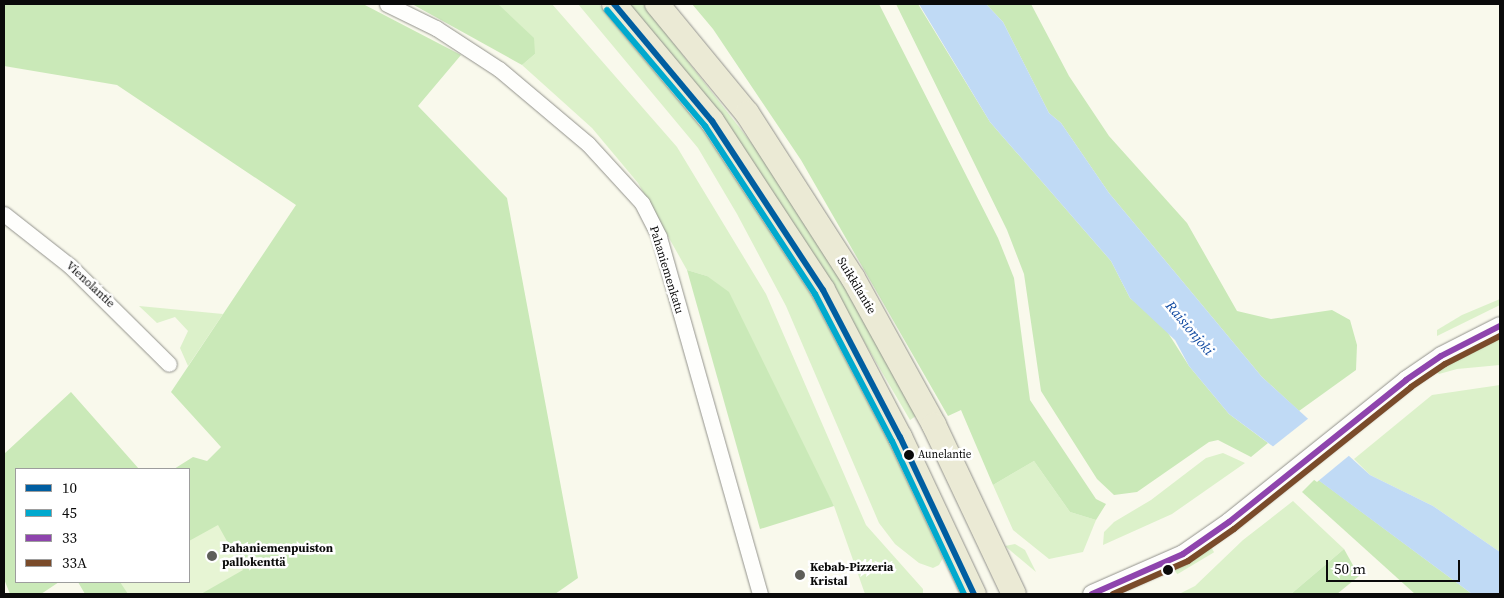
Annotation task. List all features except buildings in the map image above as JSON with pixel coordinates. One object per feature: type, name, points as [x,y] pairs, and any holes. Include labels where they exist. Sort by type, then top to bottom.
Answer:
[{"type":"main road","points":[[614,4],[712,121],[822,290],[900,437],[974,594]]},
{"type":"main road","name":"Suikkilantie","points":[[657,4],[747,113],[852,278],[934,425],[1014,594]]},
{"type":"street","name":"Pahaniemenkatu","points":[[388,4],[436,28],[499,69],[588,144],[645,208],[659,237],[760,594]]},
{"type":"street","name":"Vienolantie","points":[[4,214],[70,266],[169,364]]},
{"type":"street","points":[[1092,594],[1165,564],[1229,522],[1368,410],[1441,356],[1500,326]]},
{"type":"green space","points":[[4,4],[363,4],[461,55],[418,106],[507,198],[578,578],[555,594],[85,594],[79,583],[190,583],[190,468],[176,468],[193,457],[207,461],[221,447],[171,392],[296,205],[117,85],[4,66]]},
{"type":"green space","points":[[412,4],[498,4],[534,38],[535,54],[522,65]]},
{"type":"green space","points":[[498,4],[552,4],[677,147],[766,294],[866,525],[923,589],[923,594],[865,594],[834,506],[707,276],[687,270],[638,183],[592,128],[522,65],[535,54]]},
{"type":"green space","points":[[578,4],[599,4],[712,141],[756,207],[813,298],[890,444],[943,558],[939,565],[933,568],[919,563],[895,544],[879,523],[786,306],[737,214],[698,148]]},
{"type":"green space","points":[[629,4],[643,4],[771,168],[833,264],[916,416],[910,420],[822,270],[723,117]]},
{"type":"green space","points":[[692,4],[879,4],[998,238],[1014,278],[1030,400],[1096,499],[1106,504],[1096,520],[1070,512],[1034,461],[993,485],[961,410],[948,416],[801,160],[713,29]]},
{"type":"green space","points":[[896,4],[918,4],[990,122],[1111,261],[1130,298],[1163,325],[1189,366],[1229,414],[1268,443],[1251,457],[1218,440],[1209,442],[1137,492],[1114,495],[1097,479],[1041,391],[1024,274],[1007,230]]},
{"type":"green space","points":[[986,4],[1031,4],[1069,76],[1109,136],[1187,223],[1237,311],[1271,319],[1332,310],[1350,320],[1357,345],[1356,370],[1299,411],[1262,377],[1109,193],[1061,123],[1049,113],[1003,22]]},
{"type":"green space","points":[[687,270],[707,276],[729,292],[834,506],[760,529]]},
{"type":"green space","points":[[1500,299],[1500,305],[1437,336],[1437,330],[1462,315]]},
{"type":"green space","points":[[139,306],[223,314],[188,366],[180,348],[188,331],[175,317],[157,323]]},
{"type":"green space","points":[[1500,337],[1500,365],[1457,369],[1439,374],[1436,371]]},
{"type":"green space","points":[[1500,385],[1500,552],[1433,506],[1370,475],[1354,459],[1432,395]]},
{"type":"green space","points":[[71,392],[138,468],[15,468],[15,583],[58,583],[41,594],[10,594],[4,579],[4,454]]},
{"type":"green space","points":[[1223,453],[1245,463],[1172,514],[1103,545],[1104,532],[1114,522],[1151,500],[1206,458]]},
{"type":"green space","points":[[1034,461],[1070,512],[1096,520],[1083,552],[1049,559],[1013,530],[993,485]]},
{"type":"green space","points":[[1316,478],[1472,594],[1415,594],[1302,492]]},
{"type":"green space","points":[[1293,501],[1344,549],[1291,594],[1179,594],[1195,586],[1243,540]]},
{"type":"green space","name":"Pahaniemenpuiston pallokenttä","points":[[218,525],[243,570],[201,594],[128,594],[121,583],[190,583],[190,540]]},
{"type":"green space","points":[[1015,544],[1025,550],[1036,572],[1005,546]]},
{"type":"green space","points":[[1211,547],[1214,552],[1177,574],[1174,569]]},
{"type":"green space","points":[[1344,549],[1359,576],[1337,594],[1291,594]]},
{"type":"water","name":"Raisionjoki","points":[[919,4],[986,4],[1003,22],[1049,113],[1061,123],[1109,193],[1262,377],[1370,475],[1433,506],[1500,552],[1500,594],[1472,594],[1229,414],[1189,366],[1175,340],[1130,298],[1111,261],[990,122]]},
{"type":"pier","points":[[1309,418],[1351,454],[1317,482],[1271,448]]},
{"type":"transit line","name":"10","points":[[614,4],[712,121],[823,290],[900,437],[974,594]]},
{"type":"transit line","name":"45","points":[[607,10],[705,126],[815,294],[892,441],[964,594]]},
{"type":"transit line","name":"33","points":[[1092,594],[1183,554],[1229,522],[1406,380],[1441,356],[1500,326]]},
{"type":"transit line","name":"33A","points":[[1113,594],[1188,561],[1234,529],[1411,387],[1445,364],[1500,336]]},
{"type":"place","name":"Aunelantie","points":[[909,455]]},
{"type":"place","name":"Pahaniemenpuiston pallokenttä","points":[[212,556]]},
{"type":"place","name":"Kebab-Pizzeria Kristal","points":[[800,575]]}]
